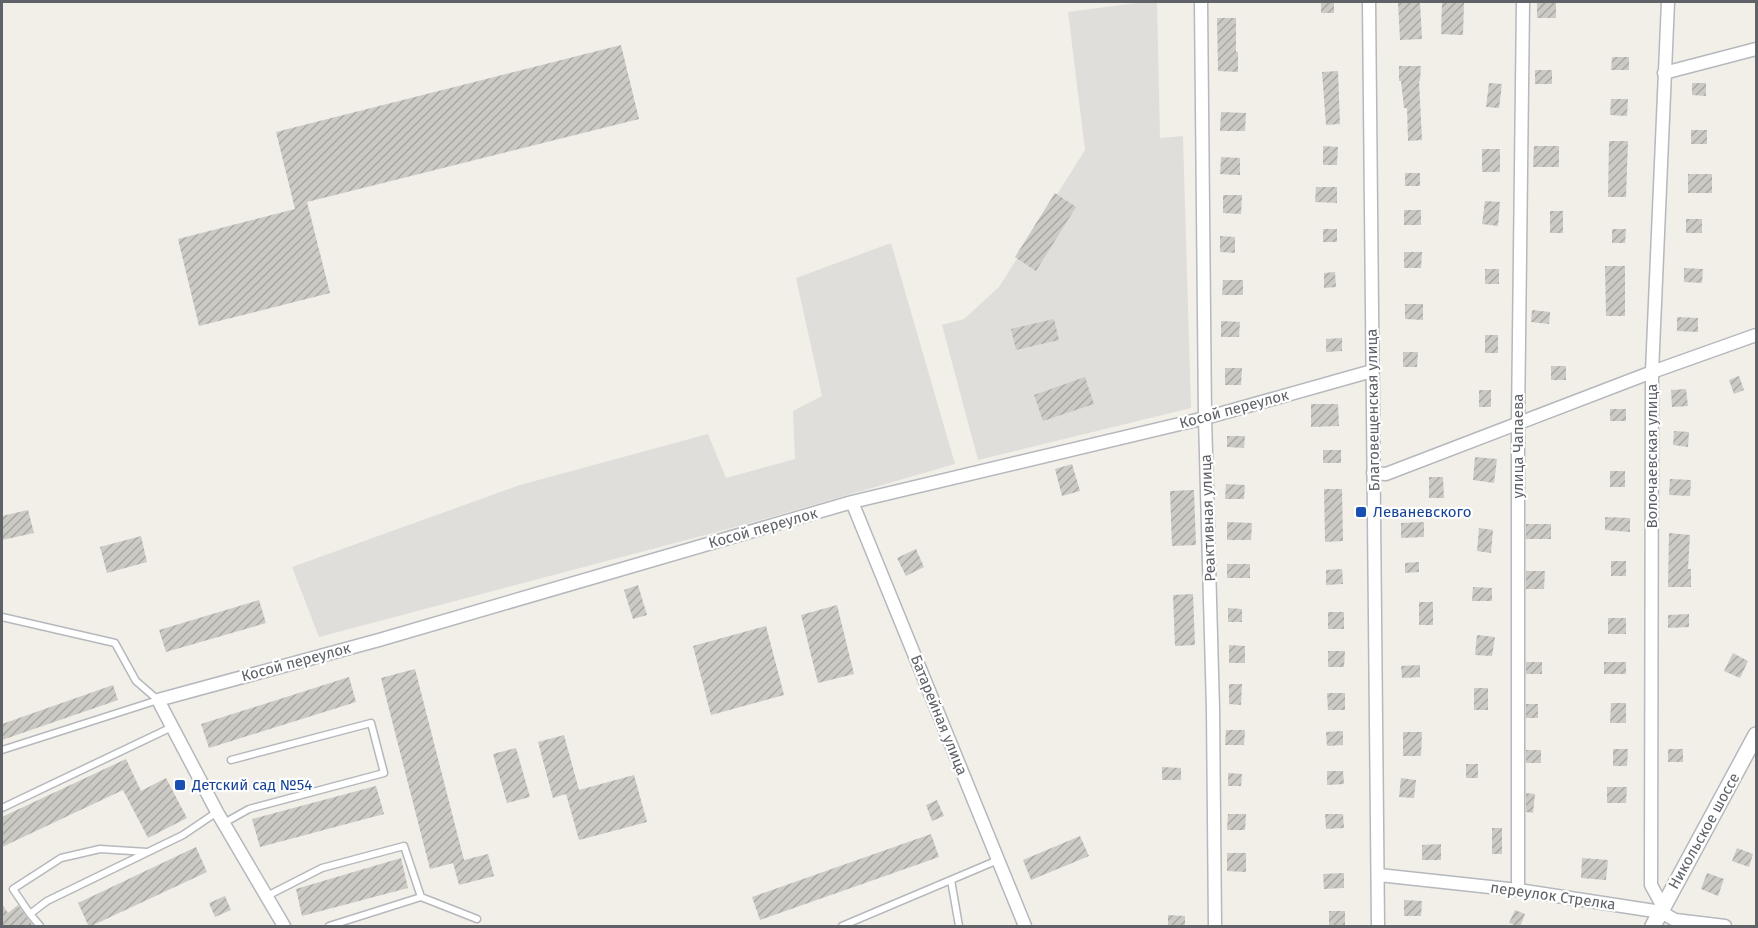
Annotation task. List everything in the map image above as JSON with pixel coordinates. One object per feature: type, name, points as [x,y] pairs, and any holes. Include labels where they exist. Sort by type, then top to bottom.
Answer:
[{"type":"street","name":"Реактивная улица","points":[[1201,2],[1205,418],[1213,709],[1215,927]]},
{"type":"street","name":"Благовещенская улица","points":[[1369,2],[1378,927]]},
{"type":"street","name":"улица Чапаева","points":[[1518,890],[1518,423],[1523,2]]},
{"type":"street","name":"Волочаевская улица","points":[[1662,910],[1650,885],[1652,372],[1668,2]]},
{"type":"street","points":[[1664,74],[1756,49]]},
{"type":"street","points":[[1373,473],[1386,474],[1652,372],[1756,335]]},
{"type":"street","name":"Косой переулок","points":[[158,700],[379,640],[852,502],[1205,418],[1372,371]]},
{"type":"street","name":"Батарейная улица","points":[[852,502],[1025,927]]},
{"type":"street","points":[[158,700],[221,818],[284,927]]},
{"type":"street","name":"Никольское шоссе","points":[[1653,927],[1756,735]]},
{"type":"street","name":"переулок Стрелка","points":[[1379,875],[1518,890],[1662,910],[1675,920],[1725,927]]},
{"type":"lane","points":[[2,617],[115,643],[136,681],[158,700]]},
{"type":"lane","points":[[2,750],[158,700]]},
{"type":"lane","points":[[30,914],[47,901],[221,818],[384,773],[371,723],[231,760]]},
{"type":"lane","points":[[2,808],[173,727]]},
{"type":"lane","points":[[267,896],[322,868],[404,846],[421,897]]},
{"type":"lane","points":[[40,927],[13,889],[61,858],[100,849],[148,852]]},
{"type":"lane","points":[[842,927],[998,860]]},
{"type":"lane","points":[[951,880],[959,927]]},
{"type":"lane","points":[[328,927],[421,897],[477,919]]},
{"type":"shaded area","points":[[1157,2],[1160,138],[1183,136],[1191,408],[978,460],[942,325],[964,319],[999,287],[1085,150],[1068,12]]},
{"type":"shaded area","points":[[891,243],[955,464],[747,524],[319,637],[292,567],[520,485],[708,434],[726,478],[795,459],[793,411],[822,396],[796,278]]},
{"type":"building","points":[[1321,2],[1334,2],[1334,13],[1321,13]]},
{"type":"building","points":[[1398,2],[1420,2],[1422,39],[1400,40]]},
{"type":"building","points":[[1442,2],[1464,2],[1463,35],[1441,34]]},
{"type":"building","points":[[1537,2],[1556,2],[1556,18],[1537,18]]},
{"type":"building","points":[[1217,18],[1236,18],[1238,72],[1218,71]]},
{"type":"building","points":[[621,45],[639,119],[307,202],[330,293],[199,326],[178,239],[295,209],[276,132]]},
{"type":"building","points":[[1612,57],[1629,57],[1629,70],[1611,70]]},
{"type":"building","points":[[1399,66],[1421,66],[1419,81],[1422,140],[1408,141],[1407,108],[1404,108]]},
{"type":"building","points":[[1535,70],[1552,70],[1552,84],[1535,84]]},
{"type":"building","points":[[1338,71],[1340,124],[1326,125],[1322,72]]},
{"type":"building","points":[[1489,83],[1502,84],[1499,108],[1486,107]]},
{"type":"building","points":[[1692,83],[1706,83],[1706,96],[1692,95]]},
{"type":"building","points":[[1611,99],[1628,99],[1627,116],[1610,115]]},
{"type":"building","points":[[1221,112],[1246,113],[1245,131],[1220,131]]},
{"type":"building","points":[[1691,130],[1707,130],[1707,144],[1691,144]]},
{"type":"building","points":[[1609,141],[1628,141],[1626,197],[1608,197]]},
{"type":"building","points":[[1323,146],[1338,147],[1337,165],[1323,165]]},
{"type":"building","points":[[1534,146],[1559,146],[1559,167],[1533,167]]},
{"type":"building","points":[[1482,149],[1500,149],[1500,172],[1482,172]]},
{"type":"building","points":[[1221,157],[1240,158],[1240,175],[1220,174]]},
{"type":"building","points":[[1405,173],[1420,173],[1420,186],[1405,186]]},
{"type":"building","points":[[1688,174],[1712,174],[1712,193],[1688,193]]},
{"type":"building","points":[[1316,187],[1337,187],[1337,203],[1315,202]]},
{"type":"building","points":[[1055,193],[1076,207],[1036,271],[1015,257]]},
{"type":"building","points":[[1223,195],[1242,195],[1241,214],[1223,213]]},
{"type":"building","points":[[1485,201],[1500,202],[1498,226],[1482,224]]},
{"type":"building","points":[[1404,210],[1421,210],[1421,225],[1404,225]]},
{"type":"building","points":[[1550,211],[1563,211],[1563,233],[1550,233]]},
{"type":"building","points":[[1686,219],[1702,219],[1702,233],[1686,233]]},
{"type":"building","points":[[1323,229],[1337,229],[1337,242],[1323,242]]},
{"type":"building","points":[[1612,229],[1626,229],[1625,243],[1612,243]]},
{"type":"building","points":[[1220,236],[1235,237],[1235,253],[1220,252]]},
{"type":"building","points":[[1404,252],[1422,252],[1421,268],[1404,268]]},
{"type":"building","points":[[1605,266],[1625,266],[1625,316],[1606,316]]},
{"type":"building","points":[[1684,268],[1703,269],[1702,283],[1684,282]]},
{"type":"building","points":[[1485,269],[1499,269],[1499,284],[1485,284]]},
{"type":"building","points":[[1335,272],[1336,287],[1324,288],[1324,273]]},
{"type":"building","points":[[1223,280],[1243,280],[1243,295],[1222,295]]},
{"type":"building","points":[[1405,304],[1423,304],[1423,320],[1405,319]]},
{"type":"building","points":[[1532,310],[1550,312],[1549,324],[1531,322]]},
{"type":"building","points":[[1677,317],[1698,318],[1698,332],[1677,331]]},
{"type":"building","points":[[1054,319],[1059,340],[1016,350],[1011,329]]},
{"type":"building","points":[[1221,321],[1240,322],[1239,337],[1221,337]]},
{"type":"building","points":[[1485,335],[1498,335],[1498,353],[1485,353]]},
{"type":"building","points":[[1342,338],[1342,351],[1326,352],[1326,339]]},
{"type":"building","points":[[1403,352],[1418,352],[1417,367],[1403,367]]},
{"type":"building","points":[[1551,366],[1566,366],[1566,380],[1551,380]]},
{"type":"building","points":[[1225,368],[1242,368],[1241,385],[1225,385]]},
{"type":"building","points":[[1739,376],[1744,390],[1734,394],[1729,380]]},
{"type":"building","points":[[1085,377],[1094,404],[1043,421],[1034,395]]},
{"type":"building","points":[[1686,389],[1688,406],[1672,407],[1671,390]]},
{"type":"building","points":[[1479,390],[1491,390],[1491,407],[1479,407]]},
{"type":"building","points":[[1311,404],[1338,404],[1339,426],[1311,427]]},
{"type":"building","points":[[1610,409],[1626,409],[1626,421],[1610,421]]},
{"type":"building","points":[[1674,431],[1689,432],[1688,447],[1673,445]]},
{"type":"building","points":[[1227,436],[1245,436],[1244,448],[1227,447]]},
{"type":"building","points":[[1323,450],[1341,450],[1341,463],[1323,463]]},
{"type":"building","points":[[1475,457],[1497,459],[1494,483],[1473,480]]},
{"type":"building","points":[[1072,464],[1080,491],[1062,496],[1055,469]]},
{"type":"building","points":[[1610,471],[1625,471],[1625,487],[1610,487]]},
{"type":"building","points":[[1429,477],[1443,477],[1444,498],[1429,498]]},
{"type":"building","points":[[1670,479],[1691,480],[1690,496],[1669,495]]},
{"type":"building","points":[[1226,484],[1245,485],[1244,499],[1225,499]]},
{"type":"building","points":[[1324,489],[1342,489],[1343,541],[1325,542]]},
{"type":"building","points":[[1194,490],[1196,545],[1172,546],[1170,491]]},
{"type":"building","points":[[28,510],[34,533],[2,540],[2,516]]},
{"type":"building","points":[[1605,517],[1630,518],[1630,532],[1605,530]]},
{"type":"building","points":[[1227,522],[1252,523],[1251,540],[1227,540]]},
{"type":"building","points":[[1424,522],[1424,537],[1401,538],[1401,523]]},
{"type":"building","points":[[1526,524],[1551,524],[1551,539],[1526,539]]},
{"type":"building","points":[[1479,528],[1493,530],[1491,553],[1477,551]]},
{"type":"building","points":[[1669,533],[1690,535],[1688,569],[1691,569],[1691,587],[1668,587]]},
{"type":"building","points":[[141,536],[147,562],[107,573],[100,547]]},
{"type":"building","points":[[916,549],[924,567],[906,576],[897,558]]},
{"type":"building","points":[[1611,561],[1626,561],[1626,576],[1611,576]]},
{"type":"building","points":[[1419,562],[1419,572],[1405,573],[1405,563]]},
{"type":"building","points":[[1227,564],[1250,564],[1250,578],[1227,578]]},
{"type":"building","points":[[1342,569],[1343,584],[1326,585],[1326,570]]},
{"type":"building","points":[[1526,571],[1545,571],[1544,589],[1526,589]]},
{"type":"building","points":[[638,585],[647,615],[633,619],[624,590]]},
{"type":"building","points":[[1473,587],[1492,588],[1492,601],[1472,601]]},
{"type":"building","points":[[1193,594],[1195,645],[1175,646],[1173,595]]},
{"type":"building","points":[[259,600],[266,623],[166,652],[159,630]]},
{"type":"building","points":[[1419,602],[1433,602],[1433,625],[1419,625]]},
{"type":"building","points":[[837,605],[854,674],[818,683],[801,615]]},
{"type":"building","points":[[1228,608],[1242,609],[1242,622],[1228,622]]},
{"type":"building","points":[[1328,612],[1344,612],[1344,629],[1328,629]]},
{"type":"building","points":[[1689,614],[1689,627],[1668,628],[1668,615]]},
{"type":"building","points":[[1608,618],[1626,618],[1626,634],[1608,634]]},
{"type":"building","points":[[766,626],[784,695],[711,715],[693,646]]},
{"type":"building","points":[[1477,635],[1495,637],[1492,656],[1475,655]]},
{"type":"building","points":[[1229,645],[1245,646],[1245,663],[1229,663]]},
{"type":"building","points":[[1328,651],[1345,651],[1344,667],[1328,667]]},
{"type":"building","points":[[1733,653],[1748,661],[1740,678],[1724,671]]},
{"type":"building","points":[[1526,662],[1542,662],[1542,674],[1526,674]]},
{"type":"building","points":[[1604,662],[1626,662],[1626,674],[1604,674]]},
{"type":"building","points":[[1420,665],[1420,677],[1402,678],[1401,666]]},
{"type":"building","points":[[415,669],[464,860],[488,854],[494,876],[459,885],[453,863],[430,869],[381,678]]},
{"type":"building","points":[[349,677],[356,702],[209,748],[201,724]]},
{"type":"building","points":[[1229,684],[1242,684],[1241,705],[1229,704]]},
{"type":"building","points":[[113,685],[118,700],[2,740],[2,724]]},
{"type":"building","points":[[1474,688],[1488,688],[1488,710],[1474,710]]},
{"type":"building","points":[[1327,693],[1345,693],[1345,710],[1328,710]]},
{"type":"building","points":[[1611,703],[1626,703],[1626,723],[1610,723]]},
{"type":"building","points":[[1526,704],[1538,704],[1538,718],[1526,718]]},
{"type":"building","points":[[1226,730],[1245,730],[1244,745],[1225,745]]},
{"type":"building","points":[[1343,731],[1343,745],[1327,746],[1326,732]]},
{"type":"building","points":[[1403,732],[1422,732],[1421,756],[1403,756]]},
{"type":"building","points":[[564,735],[579,790],[634,775],[647,822],[579,840],[566,794],[553,798],[538,742]]},
{"type":"building","points":[[516,748],[530,797],[507,803],[493,754]]},
{"type":"building","points":[[1613,749],[1628,749],[1627,766],[1613,766]]},
{"type":"building","points":[[1668,749],[1683,749],[1683,762],[1668,762]]},
{"type":"building","points":[[1526,750],[1541,750],[1541,763],[1526,763]]},
{"type":"building","points":[[126,759],[141,791],[166,778],[187,818],[148,838],[123,790],[2,847],[2,817]]},
{"type":"building","points":[[1466,764],[1478,764],[1478,778],[1466,778]]},
{"type":"building","points":[[1162,767],[1181,768],[1181,780],[1162,780]]},
{"type":"building","points":[[1327,771],[1343,771],[1344,784],[1327,785]]},
{"type":"building","points":[[1228,773],[1242,774],[1241,786],[1228,786]]},
{"type":"building","points":[[1401,778],[1416,780],[1414,798],[1399,797]]},
{"type":"building","points":[[376,786],[384,814],[260,847],[252,819]]},
{"type":"building","points":[[1607,787],[1627,787],[1626,803],[1607,803]]},
{"type":"building","points":[[1526,793],[1535,794],[1533,813],[1526,812]]},
{"type":"building","points":[[937,800],[944,816],[932,821],[926,805]]},
{"type":"building","points":[[1228,814],[1246,814],[1245,830],[1227,830]]},
{"type":"building","points":[[1325,814],[1343,814],[1344,828],[1326,829]]},
{"type":"building","points":[[1492,828],[1502,828],[1502,854],[1492,854]]},
{"type":"building","points":[[931,834],[939,857],[760,920],[752,897]]},
{"type":"building","points":[[1080,836],[1089,856],[1031,880],[1023,860]]},
{"type":"building","points":[[1441,844],[1441,860],[1422,860],[1422,845]]},
{"type":"building","points":[[196,847],[207,872],[89,927],[78,903]]},
{"type":"building","points":[[1737,848],[1753,854],[1749,867],[1732,861]]},
{"type":"building","points":[[1227,853],[1246,853],[1246,872],[1227,871]]},
{"type":"building","points":[[401,858],[408,888],[302,916],[296,889]]},
{"type":"building","points":[[1582,858],[1608,860],[1606,880],[1581,878]]},
{"type":"building","points":[[1344,873],[1344,888],[1324,889],[1323,874]]},
{"type":"building","points":[[1707,873],[1724,879],[1718,896],[1701,889]]},
{"type":"building","points":[[225,896],[231,910],[215,917],[209,903]]},
{"type":"building","points":[[1404,900],[1422,901],[1421,916],[1404,916]]},
{"type":"building","points":[[2,904],[8,913],[18,905],[34,927],[2,927]]},
{"type":"building","points":[[1515,910],[1525,914],[1520,927],[1509,923]]},
{"type":"building","points":[[1329,911],[1345,911],[1345,927],[1329,927]]},
{"type":"building","points":[[1168,915],[1185,916],[1185,927],[1168,927]]},
{"type":"place","name":"Леваневского","points":[[1361,512]]},
{"type":"place","name":"Детский сад №54","points":[[180,785]]}]
